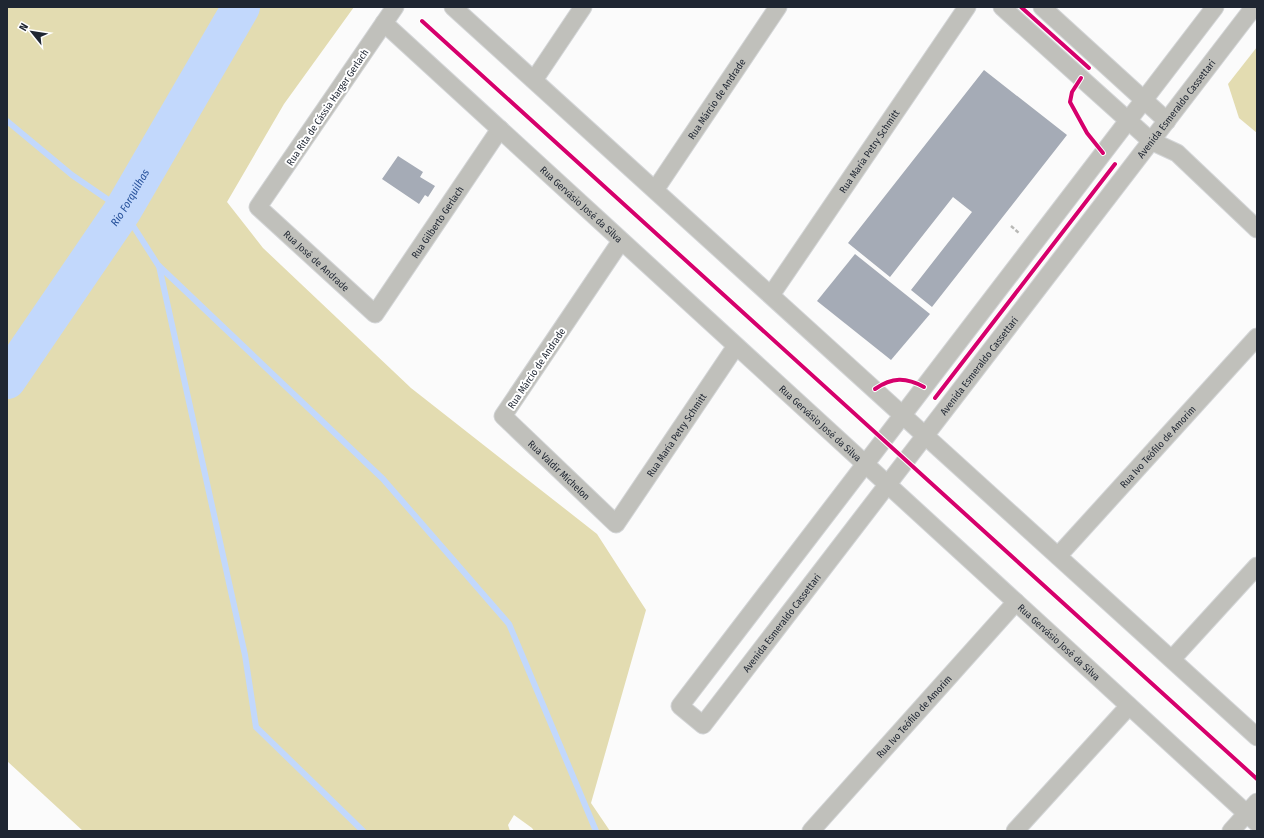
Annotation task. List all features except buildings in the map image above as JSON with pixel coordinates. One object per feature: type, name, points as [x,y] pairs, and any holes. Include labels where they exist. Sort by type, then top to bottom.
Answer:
[{"type":"street","name":"Rua Rita de Cássia Harger Gerlach","points":[[258,208],[395,7]]},
{"type":"street","points":[[453,7],[1257,736]]},
{"type":"street","points":[[534,80],[583,7]]},
{"type":"street","name":"Rua Márcio de Andrade","points":[[655,190],[778,7]]},
{"type":"street","name":"Rua Maria Petry Schmitt","points":[[771,295],[967,7]]},
{"type":"street","points":[[1002,7],[1151,141],[1177,153],[1257,229]]},
{"type":"street","points":[[1042,7],[1167,121],[1177,153]]},
{"type":"street","points":[[865,464],[1215,7]]},
{"type":"street","name":"Avenida Esmeraldo Cassettari","points":[[865,464],[680,706],[703,725],[1254,7]]},
{"type":"street","name":"Rua Gervásio José da Silva","points":[[384,23],[1129,706],[1254,813]]},
{"type":"street","points":[[1102,96],[1113,94],[1117,89],[1119,77]]},
{"type":"street","name":"Rua Gilberto Gerlach","points":[[375,314],[500,129]]},
{"type":"street","name":"Rua José de Andrade","points":[[258,208],[375,314]]},
{"type":"street","name":"Rua Márcio de Andrade","points":[[503,416],[622,241]]},
{"type":"street","name":"Rua Ivo Teófilo de Amorim","points":[[1058,556],[1257,337]]},
{"type":"street","name":"Rua Maria Petry Schmitt","points":[[616,524],[736,346]]},
{"type":"street","name":"Rua Valdir Michelon","points":[[503,416],[616,524]]},
{"type":"street","points":[[1172,659],[1257,566]]},
{"type":"street","name":"Rua Ivo Teófilo de Amorim","points":[[811,831],[1016,602]]},
{"type":"street","points":[[1015,831],[1129,706]]},
{"type":"street","points":[[1231,831],[1254,813]]},
{"type":"path","points":[[422,21],[883,440]]},
{"type":"path","points":[[906,461],[1257,779]]},
{"type":"shaded area","points":[[7,7],[354,7],[284,104],[227,202],[263,248],[411,388],[597,534],[646,610],[591,803],[610,831],[534,831],[514,815],[508,825],[510,831],[83,831],[7,761]]},
{"type":"shaded area","points":[[1257,47],[1257,133],[1239,118],[1228,84]]},
{"type":"waterway","name":"Rio Forquilhas","points":[[7,380],[123,210],[241,7]]},
{"type":"waterway","points":[[7,121],[72,175],[123,210],[158,265],[383,479],[509,624],[596,831]]},
{"type":"waterway","points":[[159,266],[245,655],[256,727],[363,831]]},
{"type":"cycle path","points":[[1021,7],[1089,68]]},
{"type":"cycle path","points":[[422,21],[1257,779]]},
{"type":"cycle path","points":[[1081,78],[1072,92],[1070,102],[1087,133],[1103,153]]},
{"type":"cycle path","points":[[935,398],[1115,164]]},
{"type":"cycle path","points":[[875,389],[893,380],[911,381],[924,387]]}]
